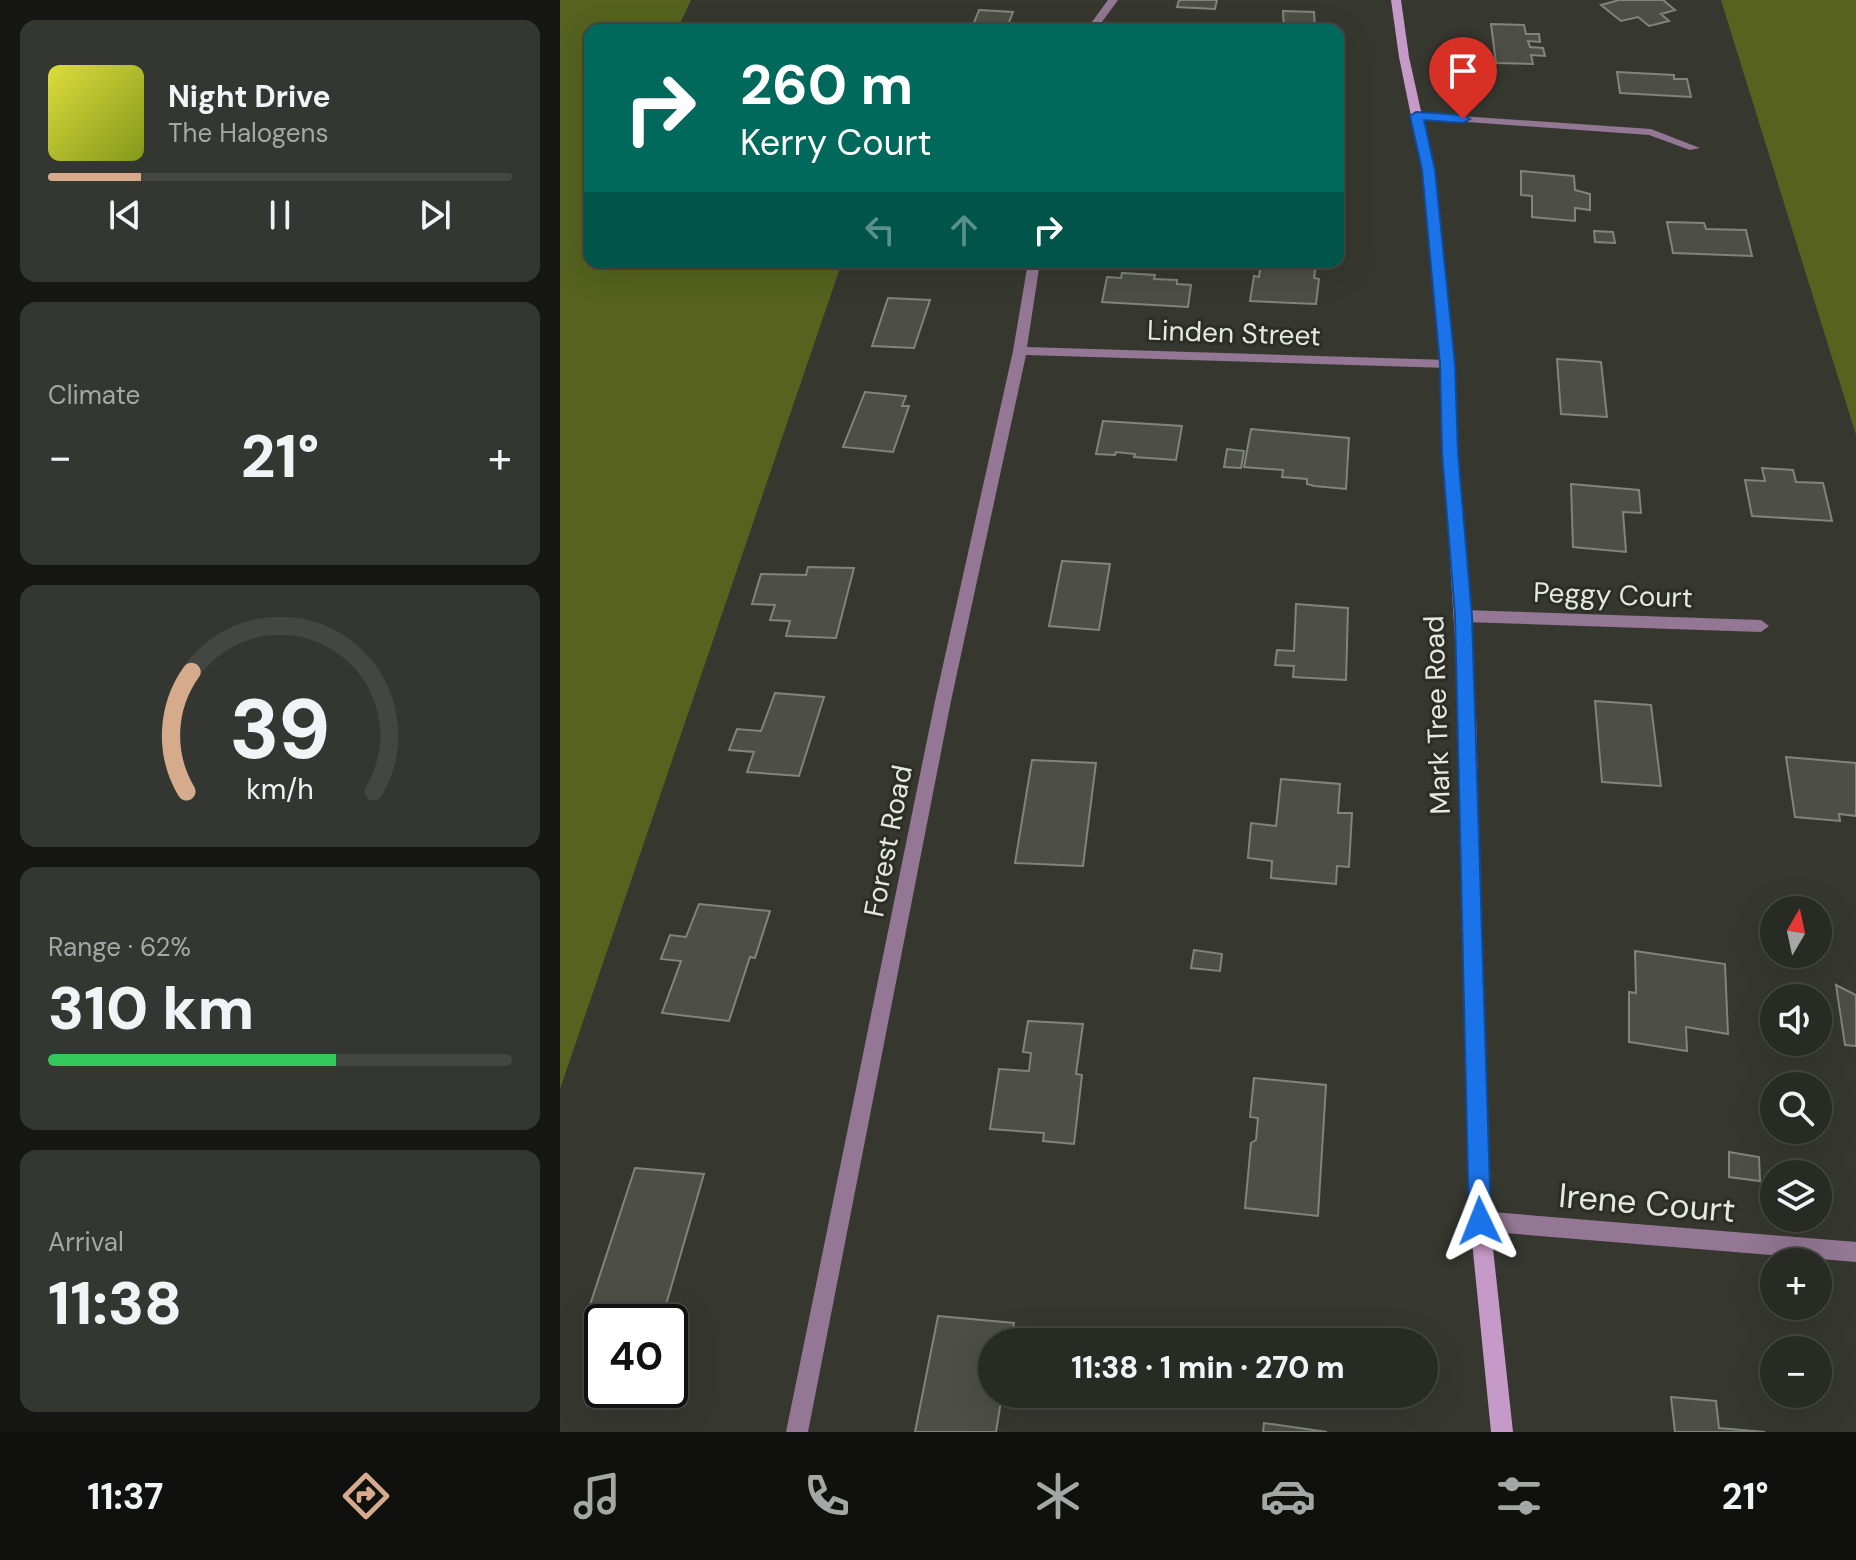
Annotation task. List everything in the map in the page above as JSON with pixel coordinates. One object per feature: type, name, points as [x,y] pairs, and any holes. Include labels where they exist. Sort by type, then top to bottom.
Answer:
[{"type":"street","points":[[1095,24],[1113,0]]},
{"type":"street","name":"Mark Tree Road","points":[[1396,0],[1404,57],[1428,170],[1448,364],[1450,453],[1463,616],[1480,1221],[1502,1432]]},
{"type":"street","points":[[1416,116],[1651,132],[1694,148]]},
{"type":"street","name":"Forest Road","points":[[797,1432],[943,701],[1020,351],[1033,268]]},
{"type":"street","name":"Linden Street","points":[[1020,351],[1448,364]]},
{"type":"street","name":"Peggy Court","points":[[1463,616],[1761,626]]},
{"type":"street","name":"Irene Court","points":[[1480,1221],[1856,1252]]},
{"type":"green space","points":[[560,0],[691,0],[680,24],[584,24],[584,268],[840,268],[560,1089]]},
{"type":"green space","points":[[1721,0],[1856,0],[1856,435]]},
{"type":"building","points":[[1179,0],[1217,0],[1215,9],[1177,7]]},
{"type":"building","points":[[1619,0],[1663,0],[1675,10],[1661,14],[1669,21],[1649,26],[1638,17],[1621,21],[1601,5]]},
{"type":"building","points":[[979,10],[1013,12],[1008,24],[973,24]]},
{"type":"building","points":[[1283,11],[1314,12],[1315,24],[1284,24]]},
{"type":"building","points":[[1491,24],[1524,25],[1526,34],[1539,34],[1540,42],[1528,41],[1530,47],[1543,48],[1545,56],[1531,55],[1533,64],[1496,63]]},
{"type":"building","points":[[1617,72],[1674,75],[1674,79],[1687,79],[1691,97],[1620,93]]},
{"type":"building","points":[[1521,171],[1574,176],[1575,190],[1590,194],[1590,210],[1575,208],[1575,221],[1532,217],[1532,196],[1521,195]]},
{"type":"building","points":[[1667,222],[1704,223],[1706,229],[1746,230],[1752,256],[1673,253]]},
{"type":"building","points":[[1594,231],[1613,232],[1615,243],[1595,242]]},
{"type":"building","points":[[1260,268],[1316,268],[1314,278],[1319,279],[1316,304],[1250,301],[1254,276],[1259,277]]},
{"type":"building","points":[[1122,273],[1155,275],[1154,279],[1177,280],[1177,284],[1191,285],[1188,307],[1102,302],[1107,277],[1121,278]]},
{"type":"building","points":[[888,298],[930,300],[914,348],[872,346]]},
{"type":"building","points":[[1557,359],[1601,362],[1607,417],[1561,414]]},
{"type":"building","points":[[865,392],[906,396],[902,406],[909,406],[893,452],[843,447]]},
{"type":"building","points":[[1103,421],[1182,426],[1176,460],[1134,457],[1135,454],[1116,452],[1115,455],[1096,454]]},
{"type":"building","points":[[1251,429],[1349,438],[1346,489],[1314,486],[1307,484],[1307,479],[1282,477],[1283,470],[1244,467]]},
{"type":"building","points":[[1227,449],[1244,451],[1241,468],[1224,467]]},
{"type":"building","points":[[1762,468],[1793,470],[1796,482],[1823,483],[1832,521],[1752,516],[1745,480],[1765,481]]},
{"type":"building","points":[[1571,484],[1639,490],[1641,513],[1623,512],[1626,552],[1573,547]]},
{"type":"building","points":[[1062,561],[1110,564],[1099,630],[1049,626]]},
{"type":"building","points":[[808,567],[854,568],[836,638],[786,636],[790,621],[770,620],[775,605],[752,604],[761,574],[806,575]]},
{"type":"building","points":[[1296,604],[1348,608],[1346,680],[1293,677],[1294,666],[1275,665],[1277,650],[1294,651]]},
{"type":"building","points":[[775,693],[824,697],[799,776],[747,772],[754,752],[729,750],[737,729],[761,731]]},
{"type":"building","points":[[1595,701],[1651,705],[1661,786],[1602,782]]},
{"type":"building","points":[[1786,757],[1856,763],[1856,816],[1839,814],[1840,821],[1795,817]]},
{"type":"building","points":[[1032,760],[1096,763],[1083,866],[1015,863]]},
{"type":"building","points":[[1281,779],[1340,784],[1338,813],[1352,813],[1349,867],[1337,866],[1336,884],[1271,878],[1272,861],[1248,858],[1251,823],[1276,826]]},
{"type":"building","points":[[699,904],[770,911],[755,958],[750,957],[729,1021],[662,1013],[681,961],[661,959],[670,935],[686,937]]},
{"type":"building","points":[[1194,950],[1222,954],[1220,971],[1191,968]]},
{"type":"building","points":[[1635,951],[1725,964],[1728,1034],[1686,1027],[1687,1051],[1629,1042],[1629,992],[1636,993]]},
{"type":"building","points":[[1836,985],[1856,995],[1856,1046],[1845,1045]]},
{"type":"building","points":[[1028,1021],[1083,1024],[1076,1074],[1082,1075],[1074,1144],[1043,1141],[1044,1133],[990,1129],[999,1069],[1029,1071],[1031,1053],[1023,1052]]},
{"type":"building","points":[[1254,1078],[1326,1085],[1318,1216],[1245,1208],[1251,1143],[1256,1140],[1258,1118],[1250,1117]]},
{"type":"building","points":[[1729,1152],[1759,1157],[1760,1181],[1729,1177]]},
{"type":"building","points":[[635,1168],[704,1174],[666,1304],[590,1304]]},
{"type":"building","points":[[938,1316],[1014,1323],[1013,1328],[978,1328],[978,1408],[1000,1408],[996,1432],[915,1432]]},
{"type":"building","points":[[1671,1397],[1716,1401],[1719,1428],[1765,1432],[1675,1432]]},
{"type":"building","points":[[1264,1423],[1327,1432],[1263,1432]]},
{"type":"route","points":[[1463,119],[1416,116],[1428,170],[1448,364],[1450,453],[1463,616],[1480,1221]]}]
